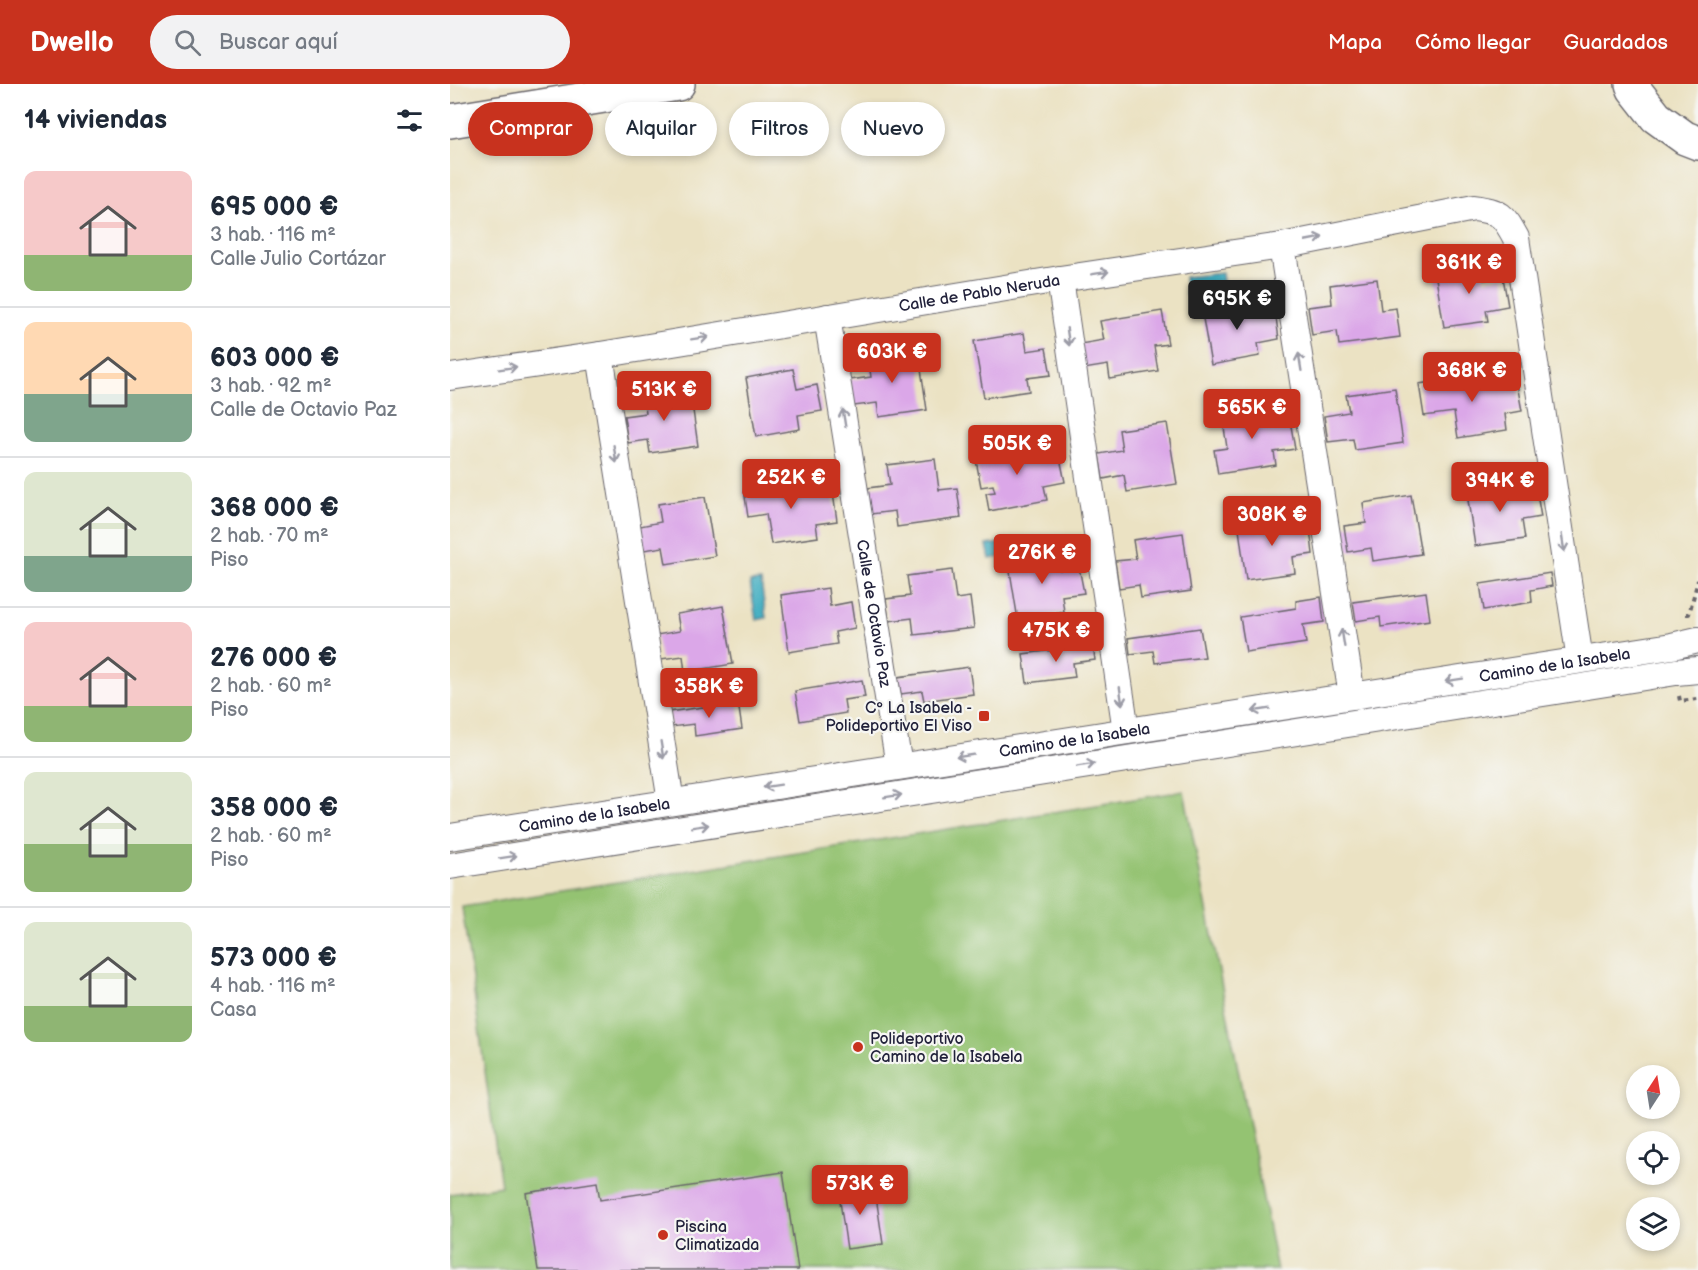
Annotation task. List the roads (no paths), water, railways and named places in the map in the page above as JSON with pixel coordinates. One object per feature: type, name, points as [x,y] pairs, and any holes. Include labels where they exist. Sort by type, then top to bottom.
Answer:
[{"type":"main road","points":[[450,121],[678,84]]},
{"type":"main road","points":[[1632,84],[1656,117],[1685,138],[1698,143]]},
{"type":"street","name":"Calle de Pablo Neruda","points":[[450,377],[600,355],[1060,279],[1281,246],[1474,208],[1492,211],[1505,218],[1516,238],[1580,660]]},
{"type":"street","points":[[1281,246],[1352,696]]},
{"type":"street","points":[[1060,279],[1126,731]]},
{"type":"street","name":"Calle de Octavio Paz","points":[[828,317],[899,766]]},
{"type":"street","points":[[600,355],[670,802]]},
{"type":"street","name":"Camino de la Isabela","points":[[450,837],[1672,646],[1698,640]]},
{"type":"street","name":"Camino de la Isabela","points":[[450,866],[1698,670]]},
{"type":"water","points":[[1222,273],[1224,290],[1186,295],[1184,277]]},
{"type":"water","points":[[1023,540],[1025,553],[990,559],[987,545]]},
{"type":"water","points":[[761,581],[766,618],[756,620],[750,582]]},
{"type":"place","name":"Cº La Isabela - Polideportivo El Viso","points":[[984,716]]},
{"type":"place","name":"Polideportivo Camino de la Isabela","points":[[858,1047]]},
{"type":"place","name":"Piscina Climatizada","points":[[663,1235]]}]
